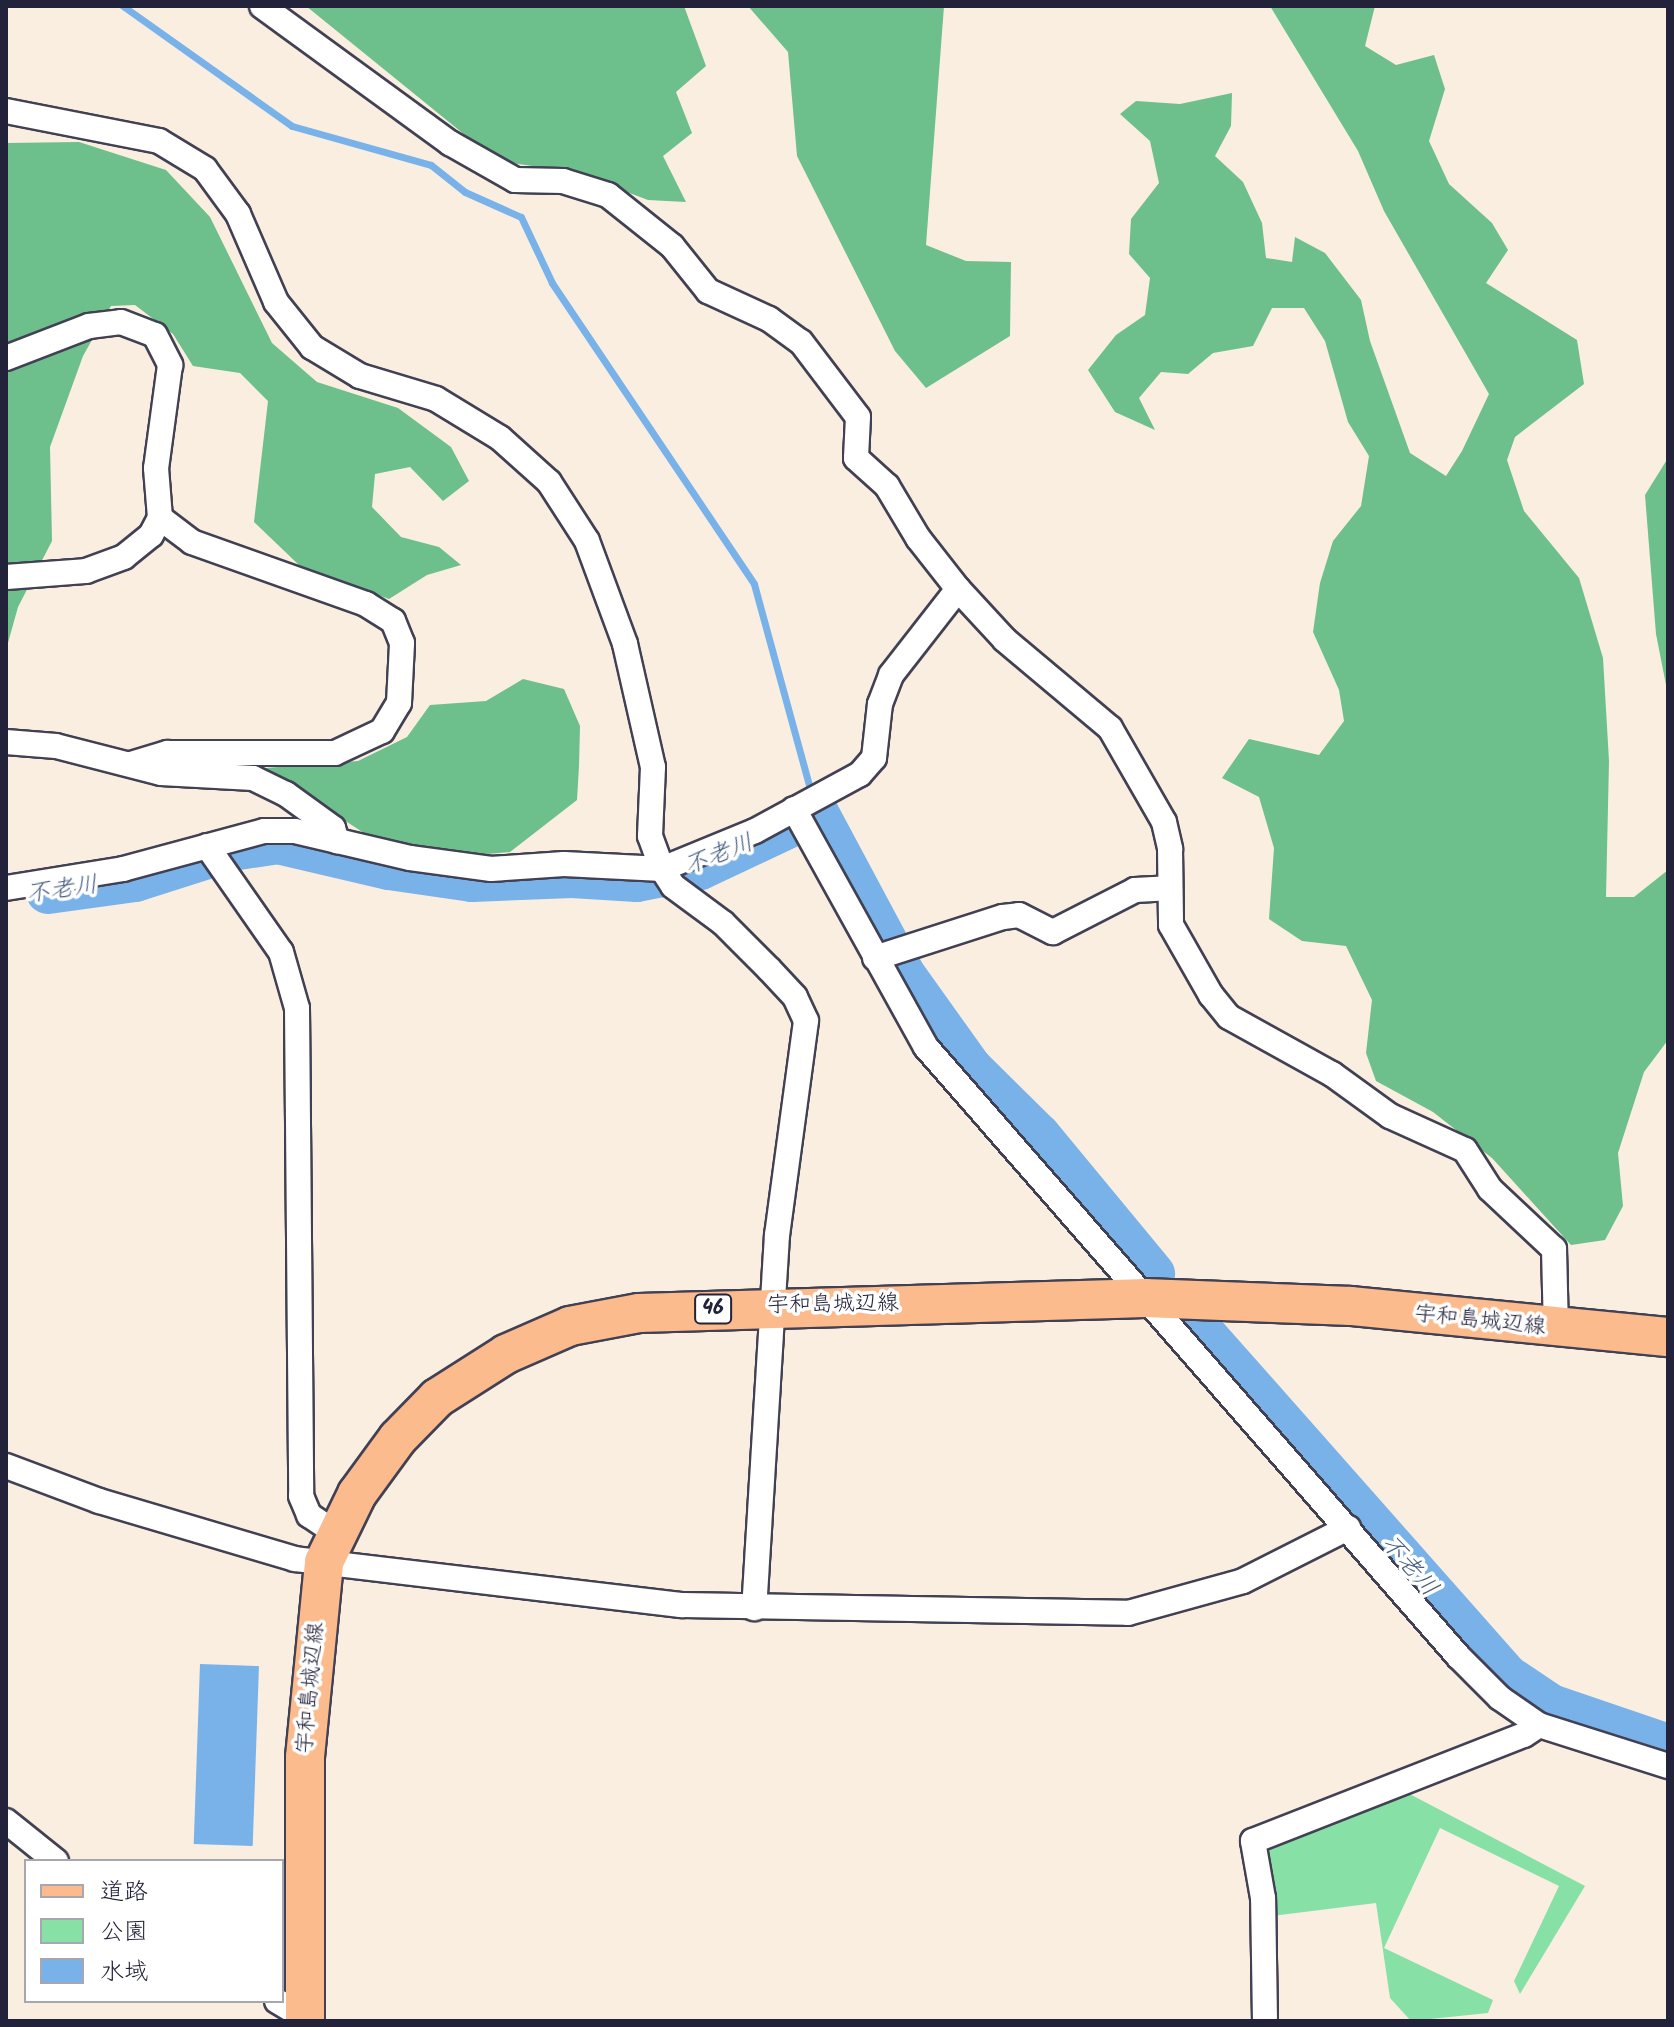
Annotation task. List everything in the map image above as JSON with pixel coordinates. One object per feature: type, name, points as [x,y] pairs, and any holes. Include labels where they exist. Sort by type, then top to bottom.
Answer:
[{"type":"main road","name":"宇和島城辺線","points":[[299,2015],[305,1757],[330,1548],[357,1494],[398,1438],[437,1398],[506,1354],[570,1326],[639,1313],[771,1306],[1145,1298],[1351,1306],[1556,1329],[1668,1337]]},
{"type":"street","points":[[262,6],[450,143],[515,180],[563,181],[608,195],[672,246],[708,291],[769,319],[801,342],[858,417],[856,458],[887,486],[918,538],[958,589],[1005,640],[1110,728],[1164,822],[1170,849],[1168,888],[1171,925],[1229,1017],[1332,1074],[1390,1116],[1465,1150],[1490,1189],[1554,1249],[1556,1329]]},
{"type":"street","points":[[6,111],[159,141],[205,169],[238,214],[276,302],[312,347],[360,376],[436,399],[500,438],[549,482],[587,541],[625,644],[653,767],[650,836],[662,869],[673,886],[723,923],[777,978],[795,997],[806,1021],[771,1306],[754,1608]]},
{"type":"street","points":[[6,358],[89,326],[121,322],[155,335],[170,365],[156,468],[160,518],[151,535],[124,557],[86,571],[6,577]]},
{"type":"street","points":[[131,764],[167,753],[335,753],[382,731],[399,703],[402,643],[393,621],[366,604],[192,542],[160,518]]},
{"type":"street","points":[[6,888],[123,869],[264,831],[295,831],[491,869],[564,864],[662,869],[794,809],[860,774],[874,758],[880,704],[891,675],[958,589]]},
{"type":"street","points":[[6,742],[56,746],[161,773],[253,778],[333,828],[337,841]]},
{"type":"street","points":[[794,809],[926,1047],[1458,1656],[1500,1698],[1539,1725],[1668,1766]]},
{"type":"street","points":[[207,846],[281,952],[297,1008],[301,1496],[330,1548]]},
{"type":"street","points":[[875,958],[1003,917],[1019,915],[1053,932],[1135,890],[1168,888]]},
{"type":"street","points":[[6,1466],[99,1501],[295,1559],[330,1548],[681,1605],[1128,1613],[1243,1581],[1348,1528]]},
{"type":"street","points":[[1265,2021],[1263,1898],[1253,1841],[1524,1735],[1539,1725]]},
{"type":"street","points":[[6,1821],[54,1859]]},
{"type":"green space","points":[[306,6],[684,6],[706,66],[676,92],[692,133],[663,156],[686,202],[648,200],[574,172],[497,161]]},
{"type":"green space","points":[[748,6],[944,6],[926,245],[966,261],[1011,262],[1010,336],[926,388],[895,351],[797,156],[788,52]]},
{"type":"green space","points":[[1270,6],[1375,6],[1365,46],[1396,65],[1434,55],[1445,89],[1429,141],[1449,184],[1492,223],[1508,250],[1486,283],[1577,340],[1584,384],[1515,437],[1507,460],[1524,511],[1579,578],[1603,658],[1609,761],[1606,897],[1634,897],[1668,870],[1668,1040],[1644,1072],[1618,1153],[1623,1206],[1605,1240],[1571,1245],[1492,1158],[1433,1112],[1376,1081],[1366,1053],[1372,1000],[1346,946],[1302,941],[1269,919],[1274,848],[1259,797],[1222,778],[1249,739],[1319,755],[1344,721],[1339,690],[1313,632],[1320,583],[1333,541],[1361,506],[1369,456],[1348,422],[1325,341],[1304,308],[1272,308],[1253,346],[1213,353],[1188,374],[1161,372],[1139,398],[1155,430],[1115,412],[1088,370],[1116,335],[1145,315],[1150,278],[1129,254],[1131,219],[1159,183],[1150,141],[1120,114],[1136,101],[1180,104],[1232,93],[1231,126],[1215,156],[1243,182],[1262,223],[1266,258],[1292,262],[1295,237],[1325,253],[1361,300],[1370,341],[1410,453],[1446,476],[1462,451],[1489,394],[1384,211],[1358,151]]},
{"type":"green space","points":[[79,142],[166,170],[210,217],[272,343],[317,382],[398,408],[451,447],[469,481],[443,501],[410,467],[375,474],[372,507],[401,537],[439,547],[461,565],[427,575],[389,599],[300,566],[254,522],[268,401],[240,373],[193,366],[173,334],[135,305],[111,306],[83,356],[50,447],[52,541],[18,607],[6,650],[6,143]]},
{"type":"green space","points":[[1668,458],[1668,695],[1656,634],[1645,495]]},
{"type":"green space","points":[[523,679],[564,689],[580,726],[577,800],[510,852],[454,857],[376,841],[265,768],[358,761],[407,737],[430,705],[486,701]]},
{"type":"green space","points":[[1402,1790],[1585,1886],[1520,1994],[1514,1981],[1559,1886],[1440,1828],[1384,1948],[1493,2000],[1488,2013],[1411,2021],[1390,1998],[1376,1903],[1265,1917],[1262,1843]]},
{"type":"water","points":[[200,1664],[259,1666],[253,1846],[194,1844]]},
{"type":"waterway","points":[[123,6],[292,126],[431,165],[465,192],[521,217],[552,283],[754,584],[811,793]]},
{"type":"waterway","name":"不老川","points":[[48,892],[135,880],[232,849],[278,842],[389,868],[472,880],[572,876],[637,880],[700,868],[817,813],[903,974],[970,1068],[1039,1136],[1153,1274]]},
{"type":"waterway","name":"不老川","points":[[1195,1324],[1506,1676],[1551,1706],[1668,1746]]}]
